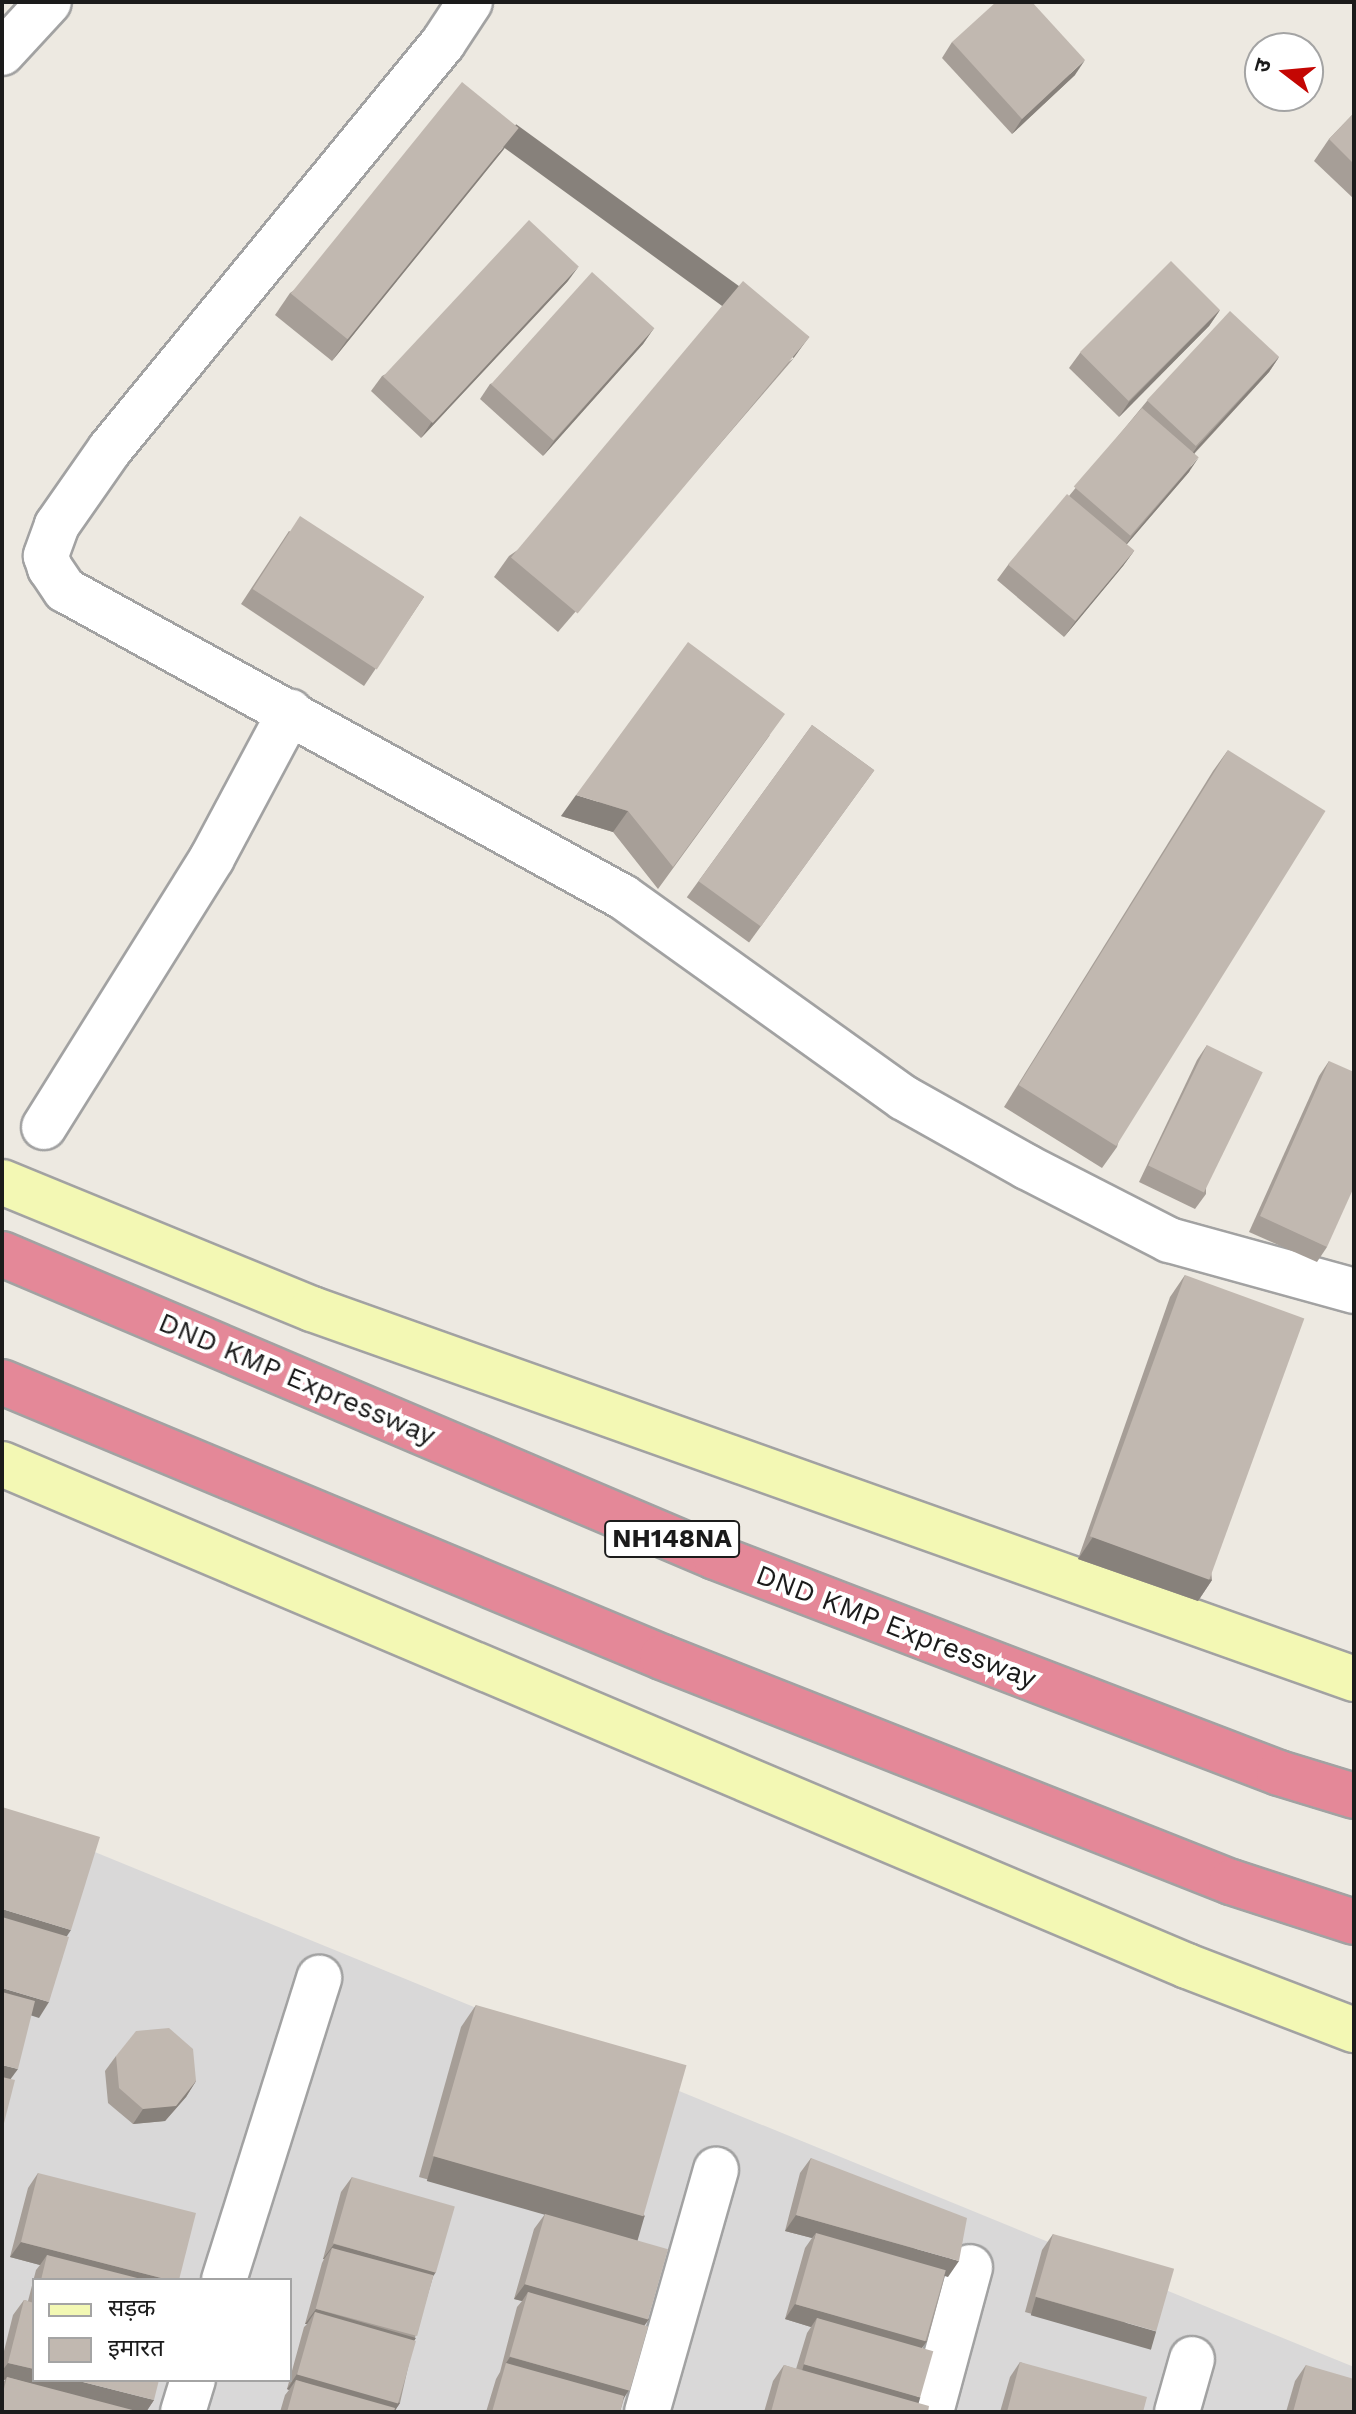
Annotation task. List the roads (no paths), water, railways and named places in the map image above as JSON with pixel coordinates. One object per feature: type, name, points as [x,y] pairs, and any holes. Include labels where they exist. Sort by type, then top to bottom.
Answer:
[{"type":"highway","name":"DND KMP Expressway","points":[[2,1254],[715,1557],[1279,1773],[1354,1796]]},
{"type":"highway","points":[[2,1382],[662,1657],[1231,1882],[1354,1922]]},
{"type":"street","points":[[2,53],[49,2]]},
{"type":"street","points":[[470,2],[443,43],[110,449],[57,525],[46,556],[65,590],[623,897],[904,1098],[1027,1167],[1169,1240],[1354,1291]]},
{"type":"street","points":[[44,1127],[212,858],[290,712]]},
{"type":"street","points":[[2,1182],[312,1309],[1354,1679]]},
{"type":"street","points":[[2,1464],[1187,1966],[1354,2030]]},
{"type":"street","points":[[225,2278],[319,1978]]},
{"type":"street","points":[[647,2412],[716,2170]]},
{"type":"street","points":[[931,2412],[970,2267]]},
{"type":"street","points":[[1177,2412],[1192,2359]]},
{"type":"street","points":[[183,2412],[192,2382]]}]
